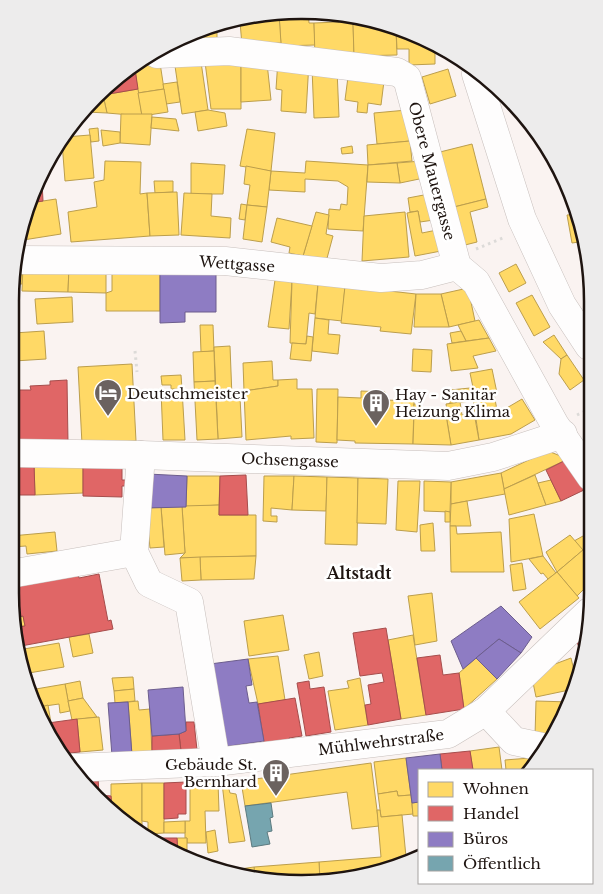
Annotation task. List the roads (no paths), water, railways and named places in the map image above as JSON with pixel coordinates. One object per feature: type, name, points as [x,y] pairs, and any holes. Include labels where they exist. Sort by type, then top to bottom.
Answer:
[{"type":"street","name":"Obere Mauergasse","points":[[166,54],[228,51],[397,72],[406,78],[457,266]]},
{"type":"street","points":[[478,80],[522,219],[562,305],[584,338]]},
{"type":"street","name":"Wettgasse","points":[[22,260],[225,260],[381,278],[422,275],[457,266]]},
{"type":"street","points":[[457,266],[476,282],[555,426],[563,434],[584,466]]},
{"type":"street","name":"Ochsengasse","points":[[19,453],[141,455],[448,466],[493,457],[563,434]]},
{"type":"street","points":[[141,455],[134,552],[149,583],[189,602],[216,762]]},
{"type":"street","points":[[19,572],[134,552]]},
{"type":"street","name":"Mühlwehrstraße","points":[[79,768],[216,762],[448,734],[486,711],[583,618]]},
{"type":"street","points":[[486,711],[514,741],[539,746]]},
{"type":"place","name":"Deutschmeister","points":[[108,417]]},
{"type":"place","name":"Hay - Sanitär Heizung Klima","points":[[376,427]]},
{"type":"place","name":"Gebäude St. Bernhard","points":[[276,797]]},
{"type":"district","name":"Altstadt","points":[[359,573]]}]
